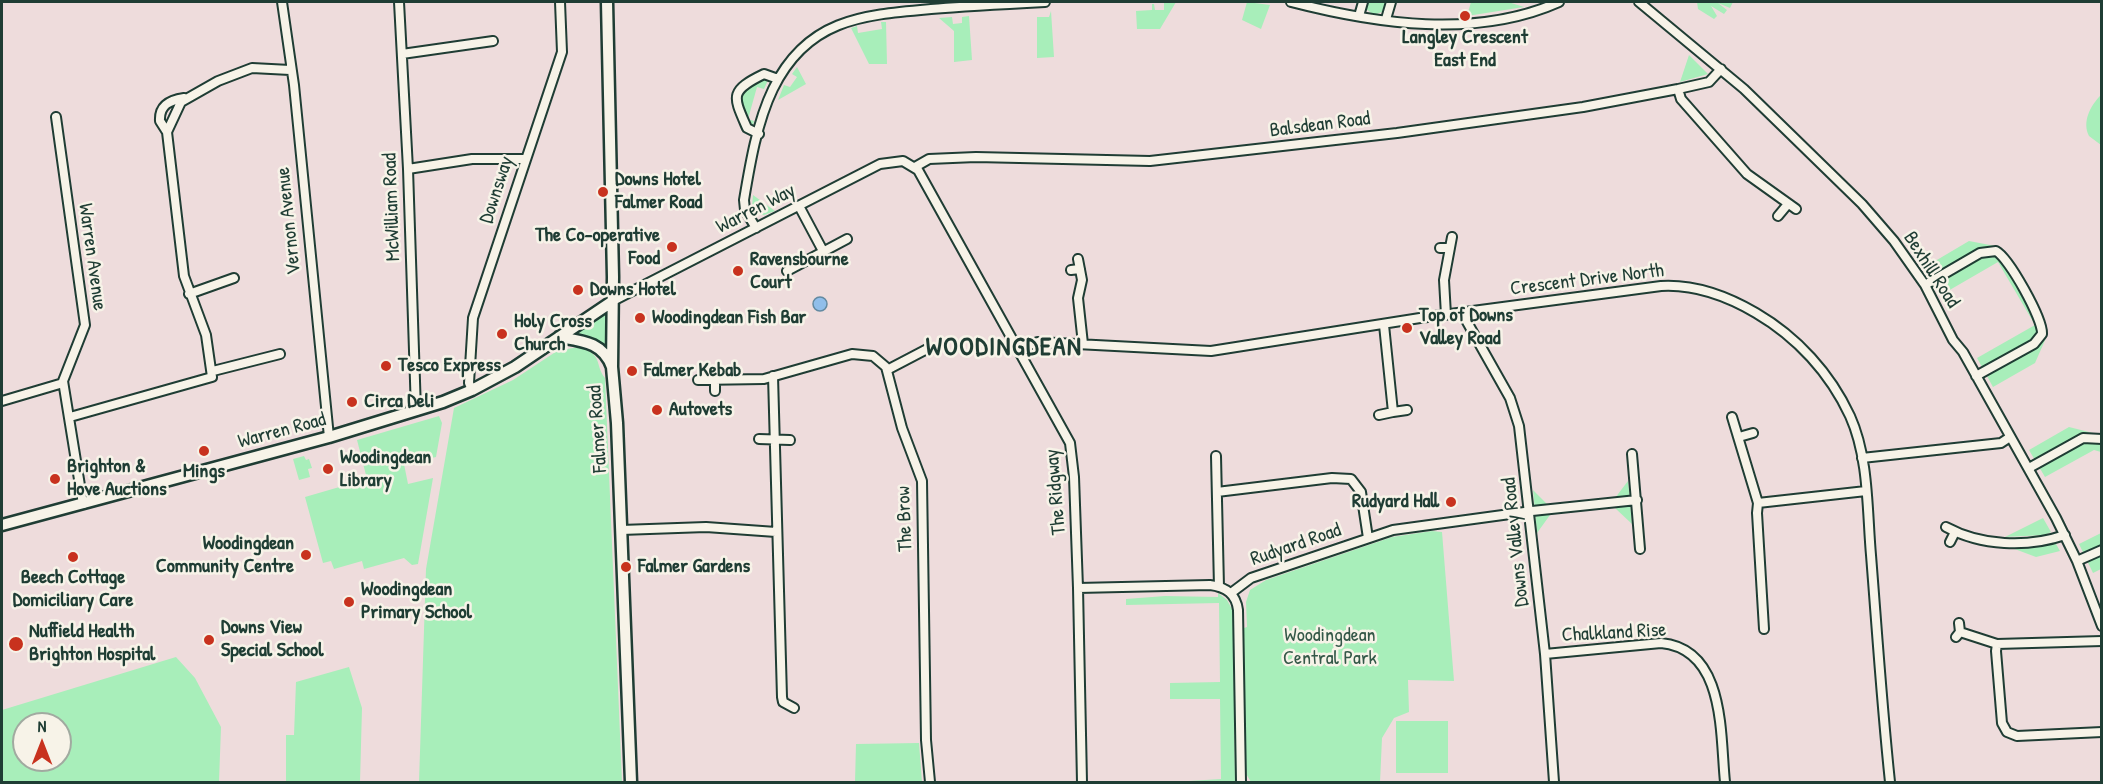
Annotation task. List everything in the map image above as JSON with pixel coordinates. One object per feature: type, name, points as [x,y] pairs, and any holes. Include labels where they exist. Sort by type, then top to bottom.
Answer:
[{"type":"main road","name":"Falmer Road","points":[[607,2],[613,301],[612,367],[632,783]]},
{"type":"main road","name":"Warren Road","points":[[2,525],[416,411],[472,390],[515,367],[613,301]]},
{"type":"main road","points":[[559,337],[595,345],[606,355],[612,367]]},
{"type":"street","name":"Vernon Avenue","points":[[282,2],[328,437]]},
{"type":"street","name":"McWilliam Road","points":[[399,2],[408,169],[416,411]]},
{"type":"street","name":"Downsway","points":[[472,390],[469,383],[473,318],[524,159],[562,51],[560,2]]},
{"type":"street","points":[[756,228],[744,203],[765,109],[778,80],[794,56],[809,43],[852,18],[879,13],[1045,2]]},
{"type":"street","points":[[1291,2],[1359,16],[1436,24],[1495,21],[1526,14],[1559,2]]},
{"type":"street","points":[[1359,16],[1363,2]]},
{"type":"street","points":[[1386,19],[1391,2]]},
{"type":"street","name":"Bexhill Road","points":[[1639,2],[1721,69],[1802,143],[1862,204],[1894,241],[1925,285],[1953,340],[2029,468],[2065,535],[2102,626]]},
{"type":"street","points":[[402,54],[493,41]]},
{"type":"street","points":[[70,417],[211,379],[213,371],[206,335],[189,294],[182,262],[167,132],[160,121],[162,109],[170,101],[186,98],[218,81],[252,68],[290,70]]},
{"type":"street","name":"Balsdean Road","points":[[915,167],[929,159],[976,157],[1133,161],[1174,159],[1471,124],[1678,90],[1709,82],[1721,69]]},
{"type":"street","points":[[759,134],[747,129],[735,100],[736,93],[740,87],[764,74],[778,80]]},
{"type":"street","points":[[1678,90],[1681,99],[1747,174],[1796,209]]},
{"type":"street","points":[[167,132],[173,115],[186,98]]},
{"type":"street","name":"Warren Avenue","points":[[56,117],[85,326],[63,383]]},
{"type":"street","points":[[408,169],[472,159],[524,159]]},
{"type":"street","name":"Warren Way","points":[[613,301],[880,164],[898,160],[915,167]]},
{"type":"street","name":"The Ridgway","points":[[915,167],[924,177],[1070,444],[1074,477],[1078,588],[1082,783]]},
{"type":"street","points":[[1778,216],[1788,204]]},
{"type":"street","points":[[799,206],[823,251]]},
{"type":"street","points":[[1446,315],[1444,280],[1452,237]]},
{"type":"street","points":[[787,271],[847,239]]},
{"type":"street","points":[[1440,248],[1450,248]]},
{"type":"street","points":[[1925,285],[1984,251],[1996,251],[2007,260],[2039,319],[2042,334],[2034,344],[1976,376]]},
{"type":"street","points":[[1078,259],[1082,280],[1078,298],[1083,344]]},
{"type":"street","points":[[1071,270],[1080,269]]},
{"type":"street","points":[[189,294],[234,278]]},
{"type":"street","name":"Crescent Drive North","points":[[1018,349],[1038,342],[1211,351],[1446,315],[1661,286],[1685,286],[1714,294],[1765,318],[1798,343],[1815,362],[1846,409],[1862,458],[1890,783]]},
{"type":"street","name":"Downs Valley Road","points":[[1462,313],[1514,407],[1520,434],[1545,654],[1554,783]]},
{"type":"street","points":[[1384,325],[1393,412]]},
{"type":"street","points":[[698,380],[773,376],[837,356],[859,353],[876,357],[887,370],[929,348]]},
{"type":"street","points":[[213,371],[280,354]]},
{"type":"street","name":"The Brow","points":[[887,370],[902,428],[922,481],[926,740],[930,783]]},
{"type":"street","points":[[773,376],[782,699],[794,708]]},
{"type":"street","points":[[715,380],[715,391]]},
{"type":"street","points":[[2,401],[63,383],[83,504]]},
{"type":"street","points":[[1378,415],[1407,410]]},
{"type":"street","points":[[1732,417],[1758,503],[1764,629]]},
{"type":"street","points":[[1739,437],[1753,433]]},
{"type":"street","points":[[1862,458],[2001,443],[2010,437]]},
{"type":"street","points":[[2029,468],[2083,438],[2102,440]]},
{"type":"street","points":[[759,439],[789,440]]},
{"type":"street","points":[[1632,454],[1640,549]]},
{"type":"street","points":[[1216,456],[1219,586]]},
{"type":"street","points":[[1217,492],[1347,478],[1359,488],[1368,538]]},
{"type":"street","points":[[1758,503],[1866,491]]},
{"type":"street","name":"Rudyard Road","points":[[1231,593],[1251,578],[1368,538],[1416,526],[1637,500]]},
{"type":"street","points":[[621,530],[706,527],[776,532]]},
{"type":"street","points":[[1946,527],[1979,540],[1996,542],[2049,540],[2065,535]]},
{"type":"street","points":[[1950,542],[1955,532]]},
{"type":"street","points":[[2077,561],[2102,550]]},
{"type":"street","points":[[1078,588],[1219,586],[1231,593],[1238,610],[1241,783]]},
{"type":"street","points":[[1959,623],[1958,635],[1997,644],[2102,640]]},
{"type":"street","name":"Chalkland Rise","points":[[1545,654],[1661,643],[1676,645],[1690,653],[1705,670],[1714,690],[1725,783]]},
{"type":"street","points":[[1997,644],[2002,723],[2007,732],[2017,736],[2102,732]]},
{"type":"green space","points":[[1176,2],[1160,29],[1137,29],[1136,11],[1152,10],[1152,4],[1155,10],[1164,10],[1164,3]]},
{"type":"green space","points":[[1247,2],[1270,5],[1261,29],[1242,20]]},
{"type":"green space","points":[[1366,2],[1386,2],[1382,12],[1374,15],[1366,9]]},
{"type":"green space","points":[[1471,2],[1508,2],[1524,7],[1467,16]]},
{"type":"green space","points":[[1697,2],[1733,2],[1730,8],[1718,3],[1727,10],[1724,14],[1711,6],[1717,16],[1714,19],[1698,9]]},
{"type":"green space","points":[[1051,11],[1054,57],[1037,58],[1037,17],[1049,17]]},
{"type":"green space","points":[[969,16],[972,60],[954,62],[954,31],[939,18],[952,17],[953,24],[962,23],[962,17]]},
{"type":"green space","points":[[881,22],[886,22],[887,64],[869,64],[851,28],[857,26],[858,33],[882,29]]},
{"type":"green space","points":[[1689,55],[1708,74],[1680,82]]},
{"type":"green space","points":[[797,67],[806,84],[778,100],[784,85],[790,87],[797,77],[792,74]]},
{"type":"green space","points":[[762,78],[769,78],[764,89],[757,87],[748,119],[754,121],[752,129],[737,101],[739,92]]},
{"type":"green space","points":[[2101,95],[2101,145],[2089,136],[2086,125],[2091,109]]},
{"type":"green space","points":[[753,195],[775,211],[764,215],[757,214],[752,207]]},
{"type":"green space","points":[[1969,241],[1995,246],[2009,256],[2046,324],[2046,338],[2035,363],[1993,387],[1977,358],[2035,325],[1998,262],[1941,295],[1925,267]]},
{"type":"green space","points":[[608,311],[607,350],[595,340],[577,334]]},
{"type":"green space","points":[[578,347],[595,356],[605,378],[622,782],[419,782],[426,569],[454,408],[513,380],[557,351]]},
{"type":"green space","points":[[439,416],[442,423],[436,457],[404,464],[408,484],[433,478],[418,564],[412,565],[404,558],[364,569],[362,561],[334,569],[331,561],[323,563],[305,497],[367,479],[357,440]]},
{"type":"green space","points":[[2069,427],[2101,435],[2101,452],[2094,450],[2045,477],[2029,450]]},
{"type":"green space","points":[[304,456],[306,460],[309,459],[312,468],[308,469],[310,477],[299,480],[293,459]]},
{"type":"green space","points":[[1628,481],[1632,524],[1615,508],[1615,498]]},
{"type":"green space","points":[[1533,490],[1548,505],[1550,515],[1537,533]]},
{"type":"green space","points":[[2043,518],[2051,532],[2045,535],[2005,537]]},
{"type":"green space","name":"Woodingdean Central Park","points":[[1432,531],[1442,532],[1454,681],[1408,680],[1409,712],[1394,718],[1382,738],[1380,782],[1251,782],[1245,772],[1244,628],[1247,627],[1246,602],[1250,590],[1266,580],[1392,537]]},
{"type":"green space","points":[[2101,533],[2101,569],[2093,573],[2079,544]]},
{"type":"green space","points":[[2056,544],[2060,551],[2036,557],[2012,548],[2010,545]]},
{"type":"green space","points":[[1218,593],[1227,600],[1233,611],[1235,782],[1173,782],[1221,779],[1220,699],[1170,699],[1170,683],[1220,682],[1219,603],[1126,605],[1126,599],[1165,596],[1218,597]]},
{"type":"green space","points":[[176,657],[195,678],[221,727],[219,782],[2,782],[2,710]]},
{"type":"green space","points":[[349,667],[362,708],[360,782],[286,782],[286,735],[294,735],[296,682]]},
{"type":"green space","points":[[1396,721],[1448,721],[1448,773],[1396,773]]},
{"type":"green space","points":[[919,743],[922,782],[855,782],[856,744]]},
{"type":"water","points":[[820,297],[825,299],[827,304],[825,309],[820,311],[815,309],[813,304],[815,299]]},
{"type":"place","name":"Langley Crescent East End","points":[[1465,16]]},
{"type":"place","name":"Downs Hotel Falmer Road","points":[[603,192]]},
{"type":"place","name":"The Co-operative Food","points":[[672,247]]},
{"type":"place","name":"Ravensbourne Court","points":[[738,271]]},
{"type":"place","name":"Downs Hotel","points":[[578,290]]},
{"type":"place","name":"Woodingdean Fish Bar","points":[[640,318]]},
{"type":"place","name":"Top of Downs Valley Road","points":[[1407,328]]},
{"type":"place","name":"Holy Cross Church","points":[[502,334]]},
{"type":"place","name":"Tesco Express","points":[[386,366]]},
{"type":"place","name":"Falmer Kebab","points":[[632,371]]},
{"type":"place","name":"Circa Deli","points":[[352,402]]},
{"type":"place","name":"Autovets","points":[[657,410]]},
{"type":"place","name":"Mings","points":[[204,451]]},
{"type":"place","name":"Woodingdean Library","points":[[328,469]]},
{"type":"place","name":"Brighton & Hove Auctions","points":[[55,479]]},
{"type":"place","name":"Rudyard Hall","points":[[1451,502]]},
{"type":"place","name":"Woodingdean Community Centre","points":[[306,555]]},
{"type":"place","name":"Beech Cottage Domiciliary Care","points":[[73,557]]},
{"type":"place","name":"Falmer Gardens","points":[[626,567]]},
{"type":"place","name":"Woodingdean Primary School","points":[[349,602]]},
{"type":"place","name":"Downs View Special School","points":[[209,640]]},
{"type":"place","name":"Nuffield Health Brighton Hospital","points":[[16,644]]},
{"type":"district","name":"WOODINGDEAN","points":[[1004,348]]}]
